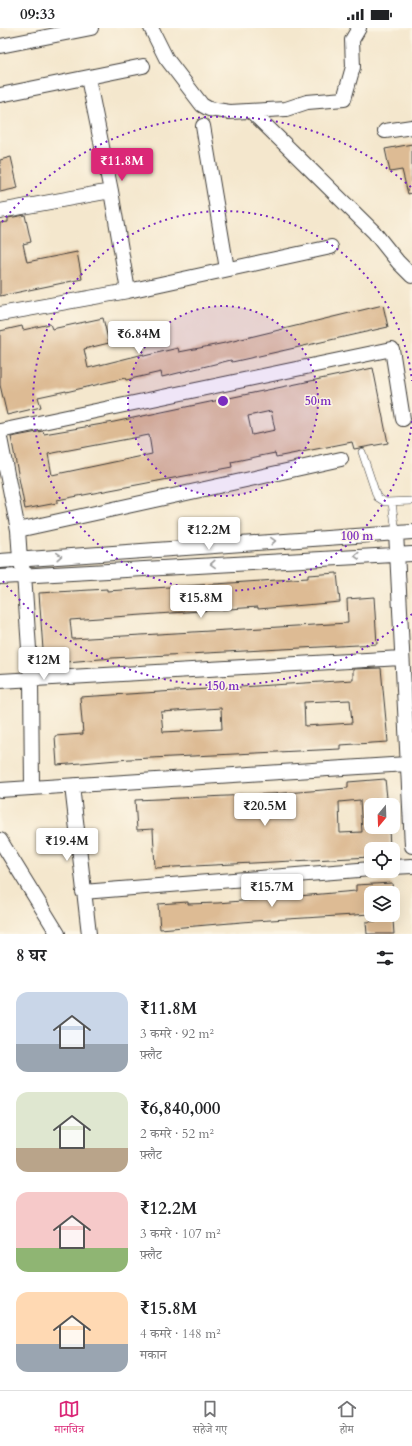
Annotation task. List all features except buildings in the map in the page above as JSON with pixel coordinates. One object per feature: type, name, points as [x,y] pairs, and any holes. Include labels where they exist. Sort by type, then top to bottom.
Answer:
[{"type":"street","points":[[0,46],[91,28]]},
{"type":"street","points":[[151,28],[166,58],[202,105],[209,109],[230,112],[286,110],[307,102],[344,99],[353,67],[352,40],[359,28]]},
{"type":"street","points":[[0,95],[144,66]]},
{"type":"street","points":[[88,78],[128,291]]},
{"type":"street","points":[[251,111],[374,232],[398,262],[412,276]]},
{"type":"street","points":[[203,126],[227,269]]},
{"type":"street","points":[[385,131],[412,127]]},
{"type":"street","points":[[0,211],[110,191]]},
{"type":"street","points":[[0,314],[128,291],[331,247]]},
{"type":"street","points":[[0,431],[392,349],[403,419]]},
{"type":"street","points":[[0,438],[18,530],[20,559],[24,574],[32,678],[32,788]]},
{"type":"street","points":[[18,530],[341,459]]},
{"type":"street","points":[[396,532],[401,658],[408,700],[406,764],[412,846]]},
{"type":"street","points":[[0,561],[412,532]]},
{"type":"street","points":[[0,576],[412,554]]},
{"type":"street","points":[[0,681],[401,658]]},
{"type":"street","points":[[0,790],[406,764]]},
{"type":"street","points":[[72,786],[89,934]]},
{"type":"street","points":[[0,840],[58,934]]},
{"type":"street","points":[[400,867],[412,866]]},
{"type":"street","points":[[83,892],[364,870]]},
{"type":"lane","points":[[362,452],[377,497],[385,502],[392,503],[412,501]]},
{"type":"lane","points":[[392,503],[396,532]]}]
